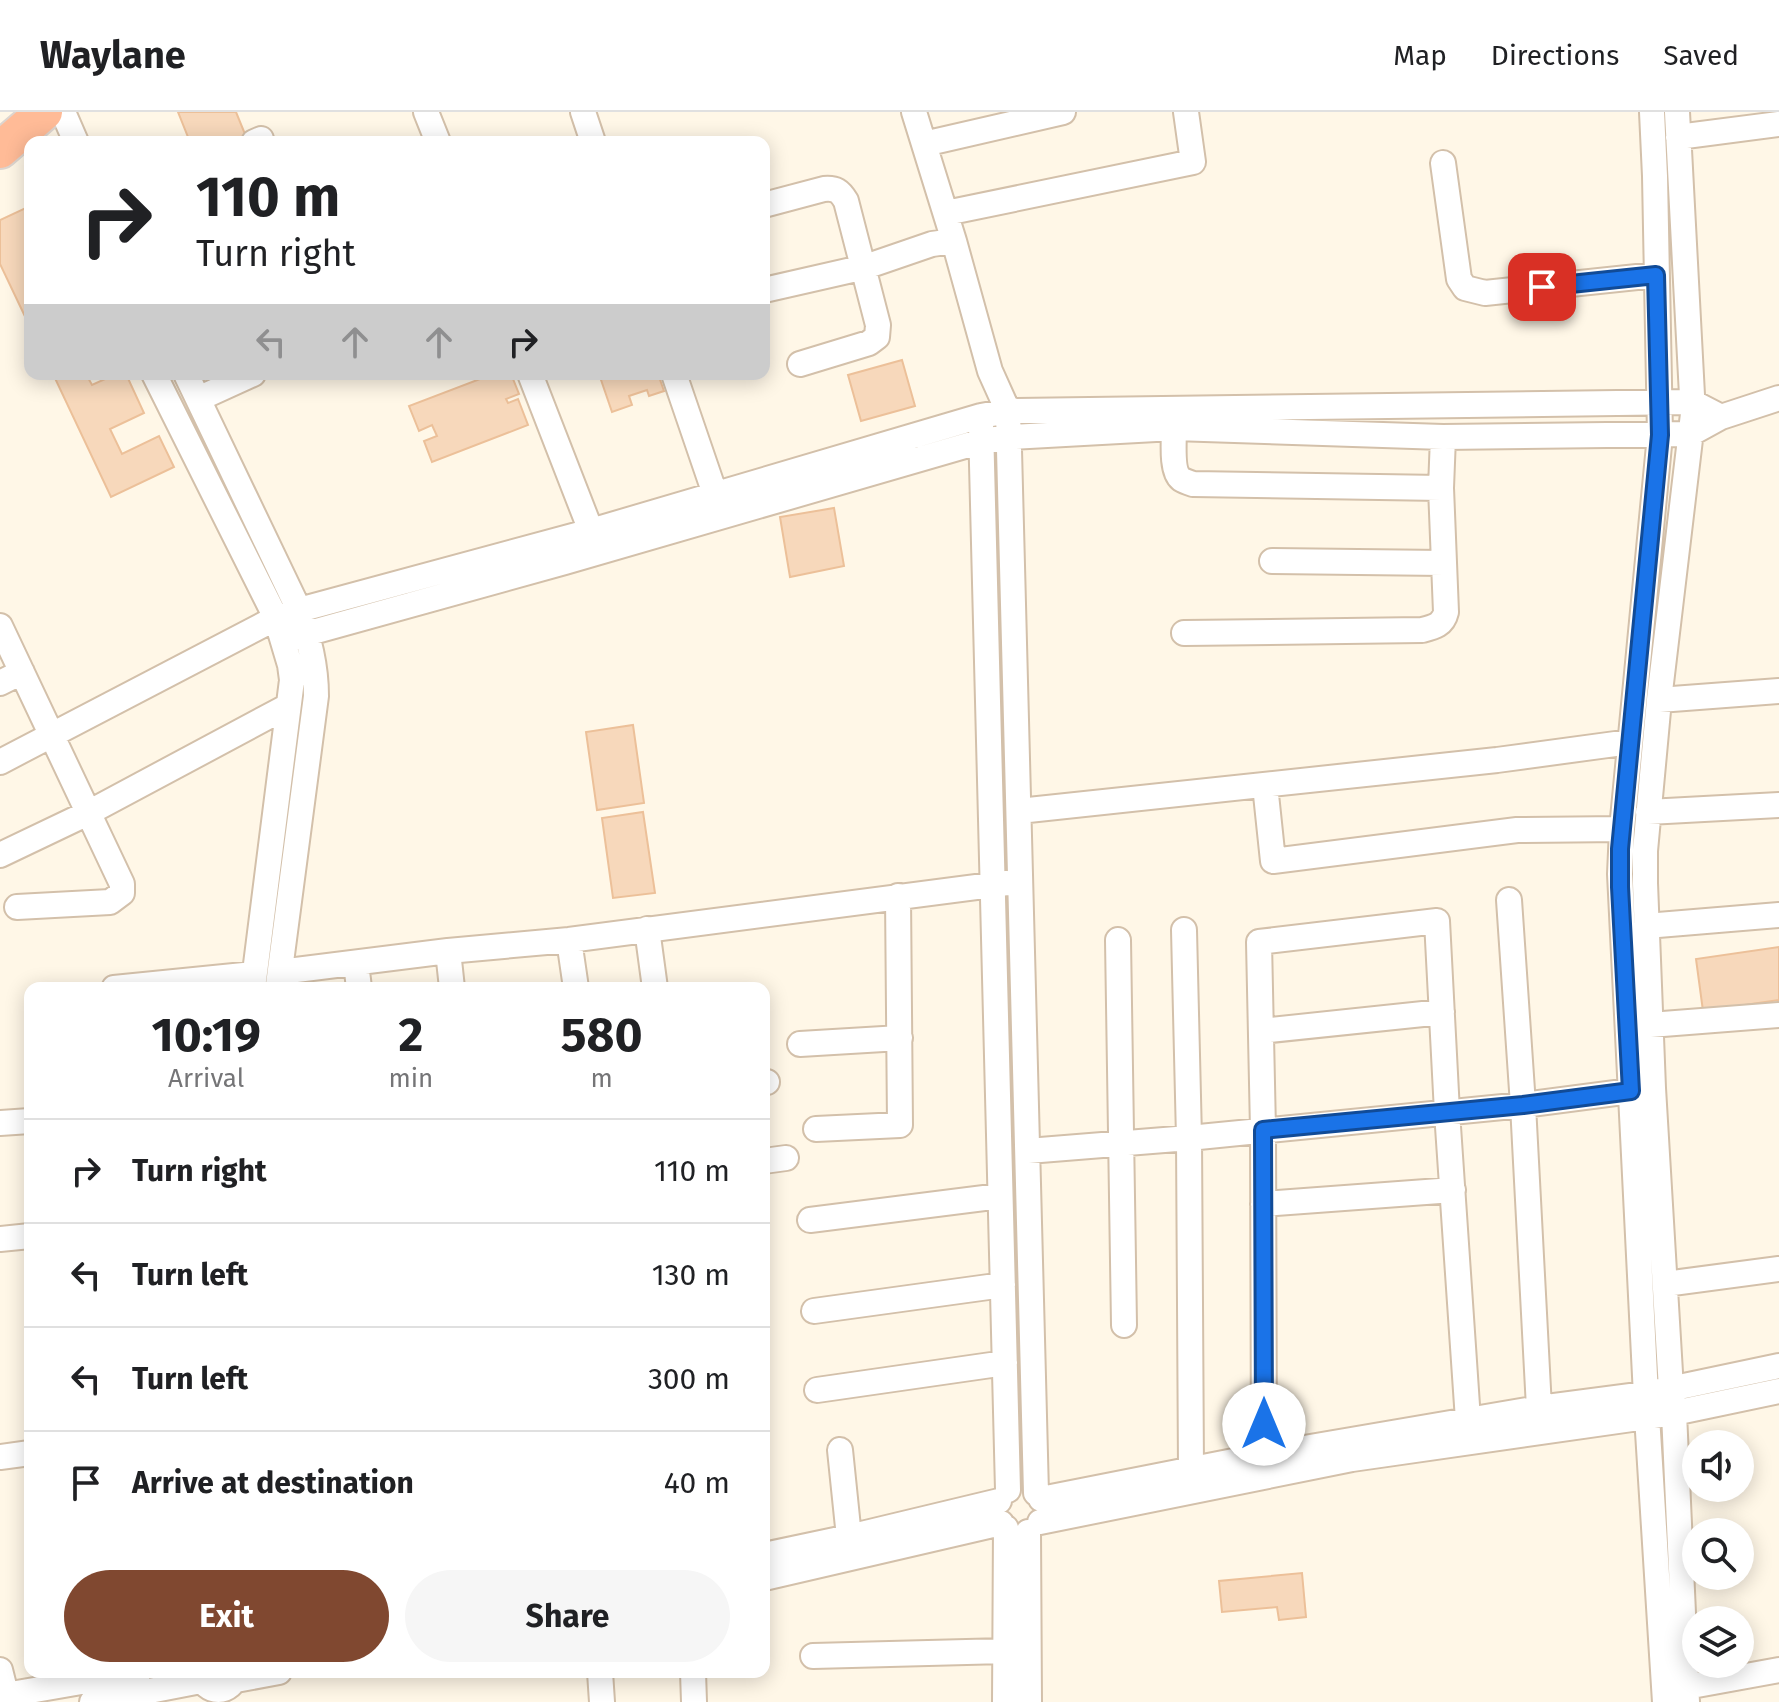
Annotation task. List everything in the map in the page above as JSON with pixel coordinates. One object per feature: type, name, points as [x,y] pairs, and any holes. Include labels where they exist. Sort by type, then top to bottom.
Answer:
[{"type":"highway","points":[[0,150],[33,123]]},
{"type":"street","points":[[63,112],[73,136]]},
{"type":"street","points":[[426,112],[436,136]]},
{"type":"street","points":[[583,112],[591,136]]},
{"type":"street","points":[[914,112],[990,371],[1008,411],[1010,437],[1028,1151],[1020,1511],[1005,1651],[1005,1702]]},
{"type":"street","points":[[924,144],[1063,112]]},
{"type":"street","points":[[946,213],[1193,162],[1186,112]]},
{"type":"street","points":[[1652,112],[1660,435],[1622,829],[1620,887],[1665,1284],[1686,1694],[1779,1670]]},
{"type":"street","points":[[1665,1702],[1646,1405],[1642,1089],[1650,1025],[1645,851],[1659,700],[1693,414],[1677,112]]},
{"type":"street","points":[[1678,137],[1779,124]]},
{"type":"street","points":[[1443,163],[1459,279],[1465,288],[1485,293],[1656,275]]},
{"type":"street","points":[[770,203],[824,189],[834,188],[841,192],[865,267],[878,325],[877,337],[869,343],[800,364]]},
{"type":"street","points":[[770,289],[865,267],[932,244],[954,241]]},
{"type":"street","points":[[990,371],[981,416],[1000,1196],[1005,1363],[1020,1511],[1029,1702]]},
{"type":"street","points":[[157,380],[291,625],[311,648],[316,696],[279,980],[356,963],[569,940],[1021,881]]},
{"type":"street","points":[[189,380],[291,625],[292,680],[253,981]]},
{"type":"street","points":[[198,399],[240,380]]},
{"type":"street","points":[[532,380],[591,531]]},
{"type":"street","points":[[676,380],[715,494]]},
{"type":"street","points":[[0,762],[291,625],[715,494],[764,492],[1010,437],[1174,428],[1443,437],[1690,434],[1721,417],[1779,398]]},
{"type":"street","points":[[291,625],[565,562],[981,416],[1008,411],[1692,402],[1721,417]]},
{"type":"street","points":[[1174,428],[1177,476],[1193,484],[1441,488]]},
{"type":"street","points":[[1184,633],[1422,630],[1439,624],[1446,612],[1441,488],[1443,437]]},
{"type":"street","points":[[1272,561],[1444,563]]},
{"type":"street","points":[[0,626],[11,677],[51,736],[122,884],[122,893],[110,902],[17,907]]},
{"type":"street","points":[[1659,700],[1779,691]]},
{"type":"street","points":[[0,855],[88,813],[288,706]]},
{"type":"street","points":[[1019,811],[1497,760],[1630,742]]},
{"type":"street","points":[[1265,785],[1273,861],[1517,830],[1622,829]]},
{"type":"street","points":[[1648,812],[1779,805]]},
{"type":"street","points":[[816,1129],[900,1125],[898,896]]},
{"type":"street","points":[[1509,900],[1539,1408]]},
{"type":"street","points":[[1646,926],[1779,915]]},
{"type":"street","points":[[1264,1455],[1259,942],[1437,921],[1468,1420]]},
{"type":"street","points":[[647,929],[654,982]]},
{"type":"street","points":[[1184,930],[1191,1470]]},
{"type":"street","points":[[569,940],[575,982]]},
{"type":"street","points":[[1118,940],[1124,1325]]},
{"type":"street","points":[[448,951],[451,982]]},
{"type":"street","points":[[356,963],[358,982]]},
{"type":"street","points":[[1261,1031],[1442,1012]]},
{"type":"street","points":[[1650,1025],[1779,1015]]},
{"type":"street","points":[[800,1044],[900,1038]]},
{"type":"street","points":[[1028,1151],[1523,1105],[1642,1089]]},
{"type":"street","points":[[0,1123],[24,1121]]},
{"type":"street","points":[[1263,1204],[1453,1190]]},
{"type":"street","points":[[810,1220],[1000,1196]]},
{"type":"street","points":[[0,1239],[24,1237]]},
{"type":"street","points":[[1665,1284],[1779,1269]]},
{"type":"street","points":[[814,1311],[1003,1285]]},
{"type":"street","points":[[817,1390],[1005,1363]]},
{"type":"street","points":[[1672,1401],[1779,1366]]},
{"type":"street","points":[[770,1554],[849,1537],[1352,1459],[1646,1405],[1779,1391]]},
{"type":"street","points":[[770,1576],[1020,1511],[1264,1455],[1539,1408],[1646,1405]]},
{"type":"street","points":[[840,1450],[849,1537]]},
{"type":"street","points":[[0,1457],[24,1454]]},
{"type":"street","points":[[813,1656],[1005,1651]]},
{"type":"street","points":[[0,1670],[5,1698],[108,1678]]},
{"type":"street","points":[[92,1702],[203,1685],[219,1690],[259,1678]]},
{"type":"street","points":[[600,1678],[602,1702]]},
{"type":"street","points":[[693,1678],[694,1702]]},
{"type":"building","points":[[178,112],[236,112],[246,136],[188,136]]},
{"type":"building","points":[[24,209],[24,314],[0,264],[0,220]]},
{"type":"building","points":[[902,360],[915,406],[861,421],[848,375]]},
{"type":"building","points":[[56,380],[89,380],[92,385],[103,380],[129,380],[144,413],[110,429],[122,454],[159,436],[174,467],[111,497]]},
{"type":"building","points":[[477,380],[513,380],[519,394],[506,399],[508,403],[518,399],[528,425],[432,462],[424,441],[437,436],[432,425],[419,431],[409,406]]},
{"type":"building","points":[[601,380],[660,380],[664,391],[649,396],[647,390],[629,396],[632,405],[612,412]]},
{"type":"building","points":[[834,508],[844,566],[790,577],[780,517]]},
{"type":"building","points":[[633,725],[644,803],[597,810],[586,732]]},
{"type":"building","points":[[643,812],[655,893],[613,898],[602,818]]},
{"type":"building","points":[[1779,947],[1779,1000],[1703,1011],[1696,959]]},
{"type":"building","points":[[1302,1573],[1306,1617],[1279,1620],[1277,1607],[1222,1612],[1219,1581]]},
{"type":"route","points":[[1264,1424],[1263,1130],[1523,1105],[1631,1091],[1620,849],[1660,435],[1656,275],[1542,287]]}]
